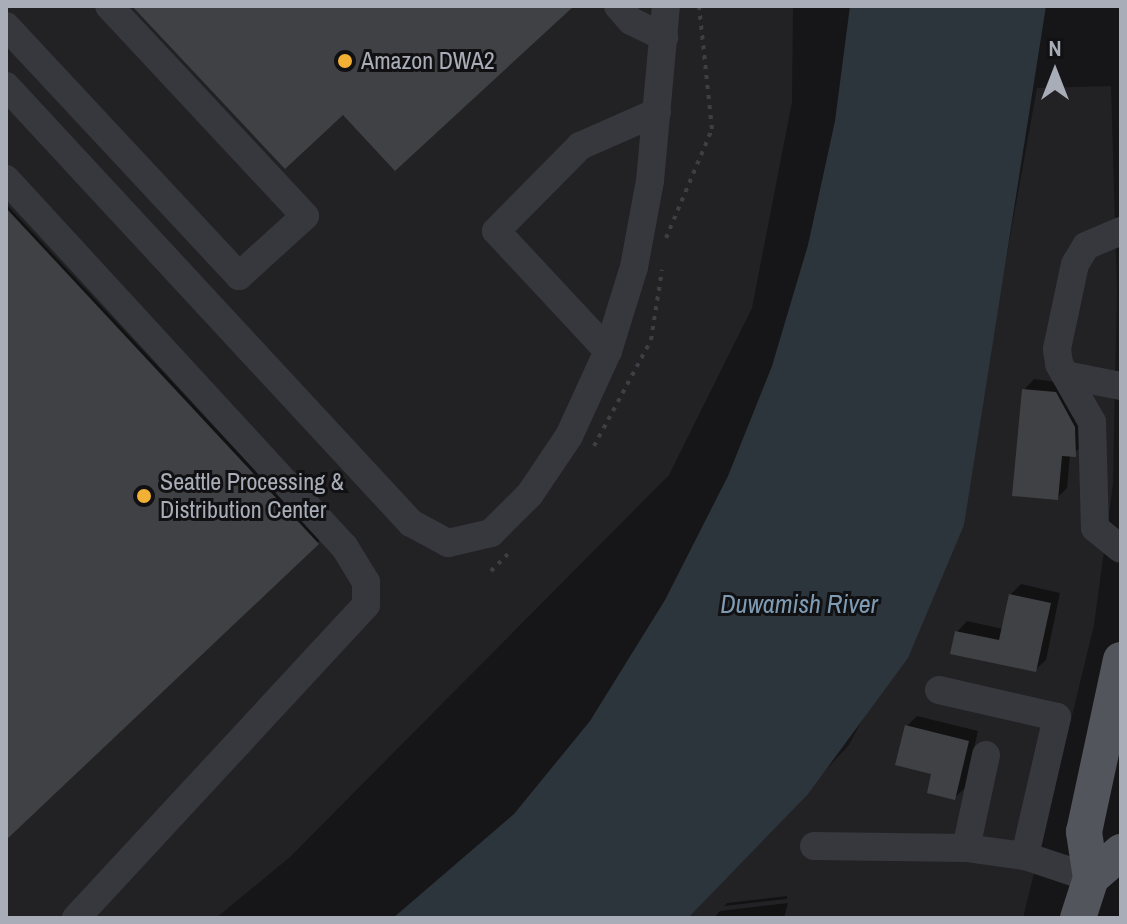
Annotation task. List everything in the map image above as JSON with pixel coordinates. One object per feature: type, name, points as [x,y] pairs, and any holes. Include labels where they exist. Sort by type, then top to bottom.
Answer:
[{"type":"main road","points":[[1078,918],[1091,878],[1084,832],[1121,660]]},
{"type":"main road","points":[[1091,878],[1121,852]]},
{"type":"lane","points":[[6,26],[239,276],[305,216],[109,6]]},
{"type":"lane","points":[[618,6],[631,21],[664,37]]},
{"type":"lane","points":[[6,86],[411,523],[448,543],[491,533],[530,494],[569,436],[608,351],[634,267],[657,112],[666,6]]},
{"type":"lane","points":[[608,351],[496,231],[580,146],[657,112]]},
{"type":"lane","points":[[6,179],[344,546],[366,582],[366,605],[76,918]]},
{"type":"lane","points":[[1121,231],[1086,246],[1075,264],[1058,327],[1059,364],[1092,422],[1107,438],[1091,515],[1102,538],[1121,549]]},
{"type":"lane","points":[[1065,375],[1121,386]]},
{"type":"lane","points":[[939,690],[1057,717],[1025,856]]},
{"type":"lane","points":[[966,848],[986,755]]},
{"type":"lane","points":[[814,846],[966,848],[1025,856],[1091,878]]},
{"type":"shaded area","points":[[6,6],[793,6],[792,102],[752,308],[669,475],[290,857],[216,918],[6,918]]},
{"type":"shaded area","points":[[1111,86],[1117,291],[1113,484],[1094,625],[1023,918],[688,918],[849,745],[964,525],[975,430],[1037,88]]},
{"type":"water","name":"Duwamish River","points":[[850,6],[1046,6],[964,525],[908,658],[808,794],[688,918],[393,918],[514,814],[590,721],[665,600],[728,476],[772,366],[808,245],[835,121]]},
{"type":"building","name":"Amazon DWA2","points":[[132,6],[574,6],[395,171],[343,115],[285,169]]},
{"type":"building","name":"Seattle Processing & Distribution Center","points":[[6,208],[319,544],[6,840]]},
{"type":"building","points":[[1022,389],[1056,392],[1075,427],[1076,457],[1062,456],[1058,500],[1012,496]]},
{"type":"building","points":[[1009,594],[1051,603],[1036,672],[950,654],[955,631],[999,640]]},
{"type":"building","points":[[905,725],[969,741],[955,800],[927,793],[931,774],[895,765]]},
{"type":"place","name":"Amazon DWA2","points":[[345,61]]},
{"type":"place","name":"Seattle Processing & Distribution Center","points":[[144,496]]}]
